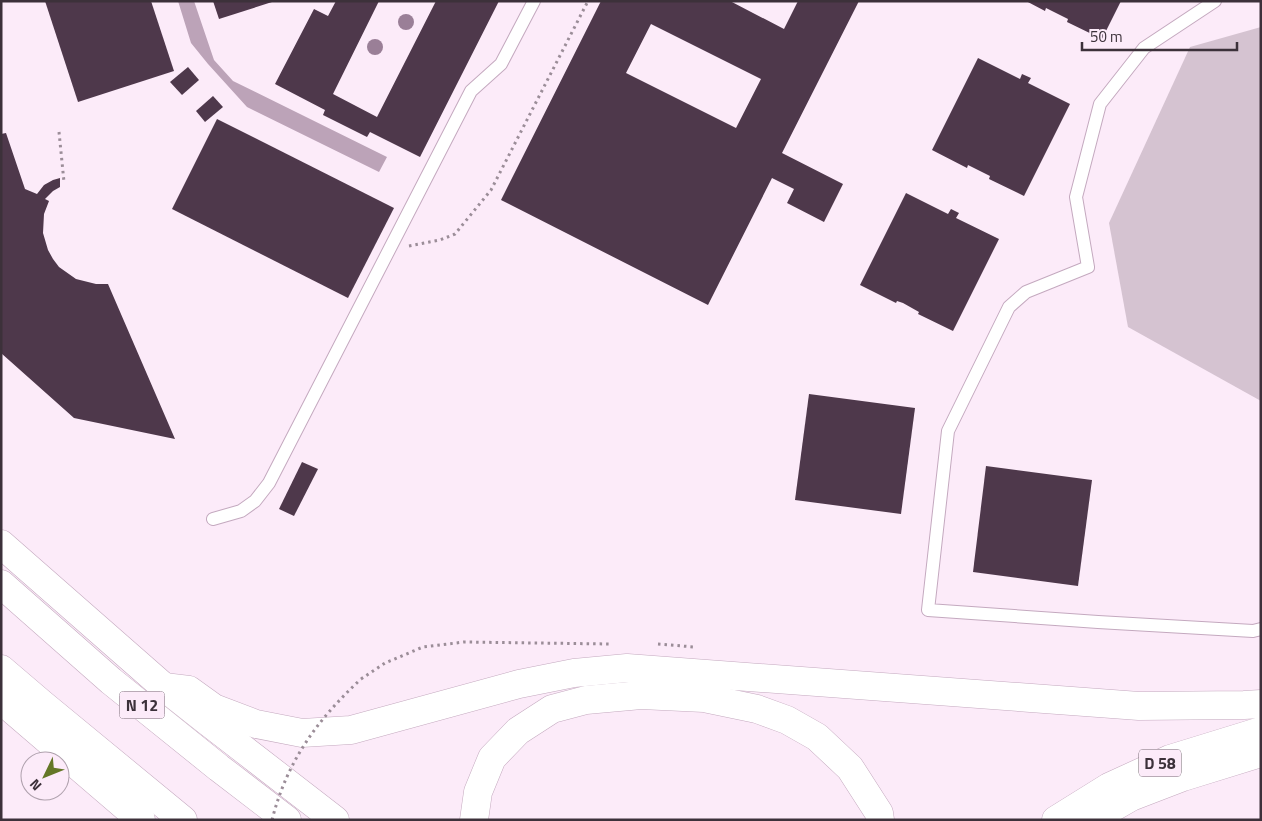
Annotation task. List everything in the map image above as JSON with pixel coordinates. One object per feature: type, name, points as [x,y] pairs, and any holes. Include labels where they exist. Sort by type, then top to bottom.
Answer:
[{"type":"main road","points":[[1,544],[164,687],[335,820]]},
{"type":"main road","name":"N 12","points":[[1,584],[111,681],[287,820]]},
{"type":"main road","points":[[164,687],[189,690],[214,708],[256,724],[302,733],[351,730],[519,684],[574,673],[627,668],[1139,706],[1261,704]]},
{"type":"main road","points":[[1,669],[183,820]]},
{"type":"main road","points":[[474,820],[478,792],[492,758],[518,731],[552,709],[586,700],[641,695],[704,698],[757,709],[787,720],[817,737],[850,768],[879,813],[880,820]]},
{"type":"main road","points":[[1,700],[141,820]]},
{"type":"main road","name":"D 58","points":[[1071,818],[1109,787],[1170,759],[1261,731]]},
{"type":"main road","name":"D 58","points":[[1071,818],[1183,777],[1261,753]]},
{"type":"lane","points":[[213,519],[241,511],[255,501],[269,484],[471,91],[501,64],[534,1]]},
{"type":"lane","points":[[1215,1],[1144,48],[1100,104],[1076,197],[1088,267],[1026,292],[1009,307],[948,431],[928,610],[1253,631],[1261,629]]},
{"type":"path","points":[[391,246],[427,244],[455,234],[491,190],[588,1]]},
{"type":"path","points":[[60,132],[64,182]]},
{"type":"path","points":[[272,820],[278,799],[304,743],[324,717],[361,679]]},
{"type":"shaded area","points":[[178,1],[194,1],[214,60],[233,81],[387,157],[379,172],[247,107],[191,43]]},
{"type":"shaded area","points":[[1261,27],[1261,401],[1128,327],[1109,223],[1190,47]]},
{"type":"building","points":[[45,1],[151,1],[174,71],[78,102]]},
{"type":"building","points":[[213,1],[272,1],[272,2],[219,19]]},
{"type":"building","points":[[336,1],[379,1],[333,94],[377,117],[436,1],[499,1],[420,157],[370,132],[367,137],[323,115],[325,110],[275,84],[314,9],[328,16]]},
{"type":"building","points":[[601,1],[730,1],[784,29],[798,1],[859,1],[782,153],[843,184],[824,222],[787,203],[794,189],[772,178],[708,305],[501,200]],"holes":[[[651,24],[761,79],[736,128],[626,73]]]},
{"type":"building","points":[[1026,1],[1121,1],[1102,39],[1067,22],[1068,19],[1046,8],[1045,11]]},
{"type":"building","points":[[978,58],[1020,79],[1022,74],[1031,78],[1028,83],[1070,104],[1024,196],[989,179],[990,176],[968,165],[967,168],[932,150]]},
{"type":"building","points":[[188,67],[199,80],[182,95],[170,82]]},
{"type":"building","points":[[213,96],[223,107],[205,122],[196,111]]},
{"type":"building","points":[[217,119],[394,208],[348,298],[172,209]]},
{"type":"building","points":[[6,133],[25,189],[37,194],[44,185],[60,178],[60,187],[45,199],[49,201],[44,214],[43,233],[48,250],[59,267],[76,279],[96,284],[108,284],[175,439],[74,418],[1,353],[1,134]]},
{"type":"building","points":[[906,193],[948,214],[951,209],[959,213],[956,218],[999,239],[953,331],[918,314],[919,312],[903,303],[897,301],[896,303],[860,285]]},
{"type":"building","points":[[809,394],[915,408],[901,514],[795,500]]},
{"type":"building","points":[[302,462],[318,469],[294,516],[279,509]]},
{"type":"building","points":[[986,466],[1092,480],[1078,586],[973,572]]}]
